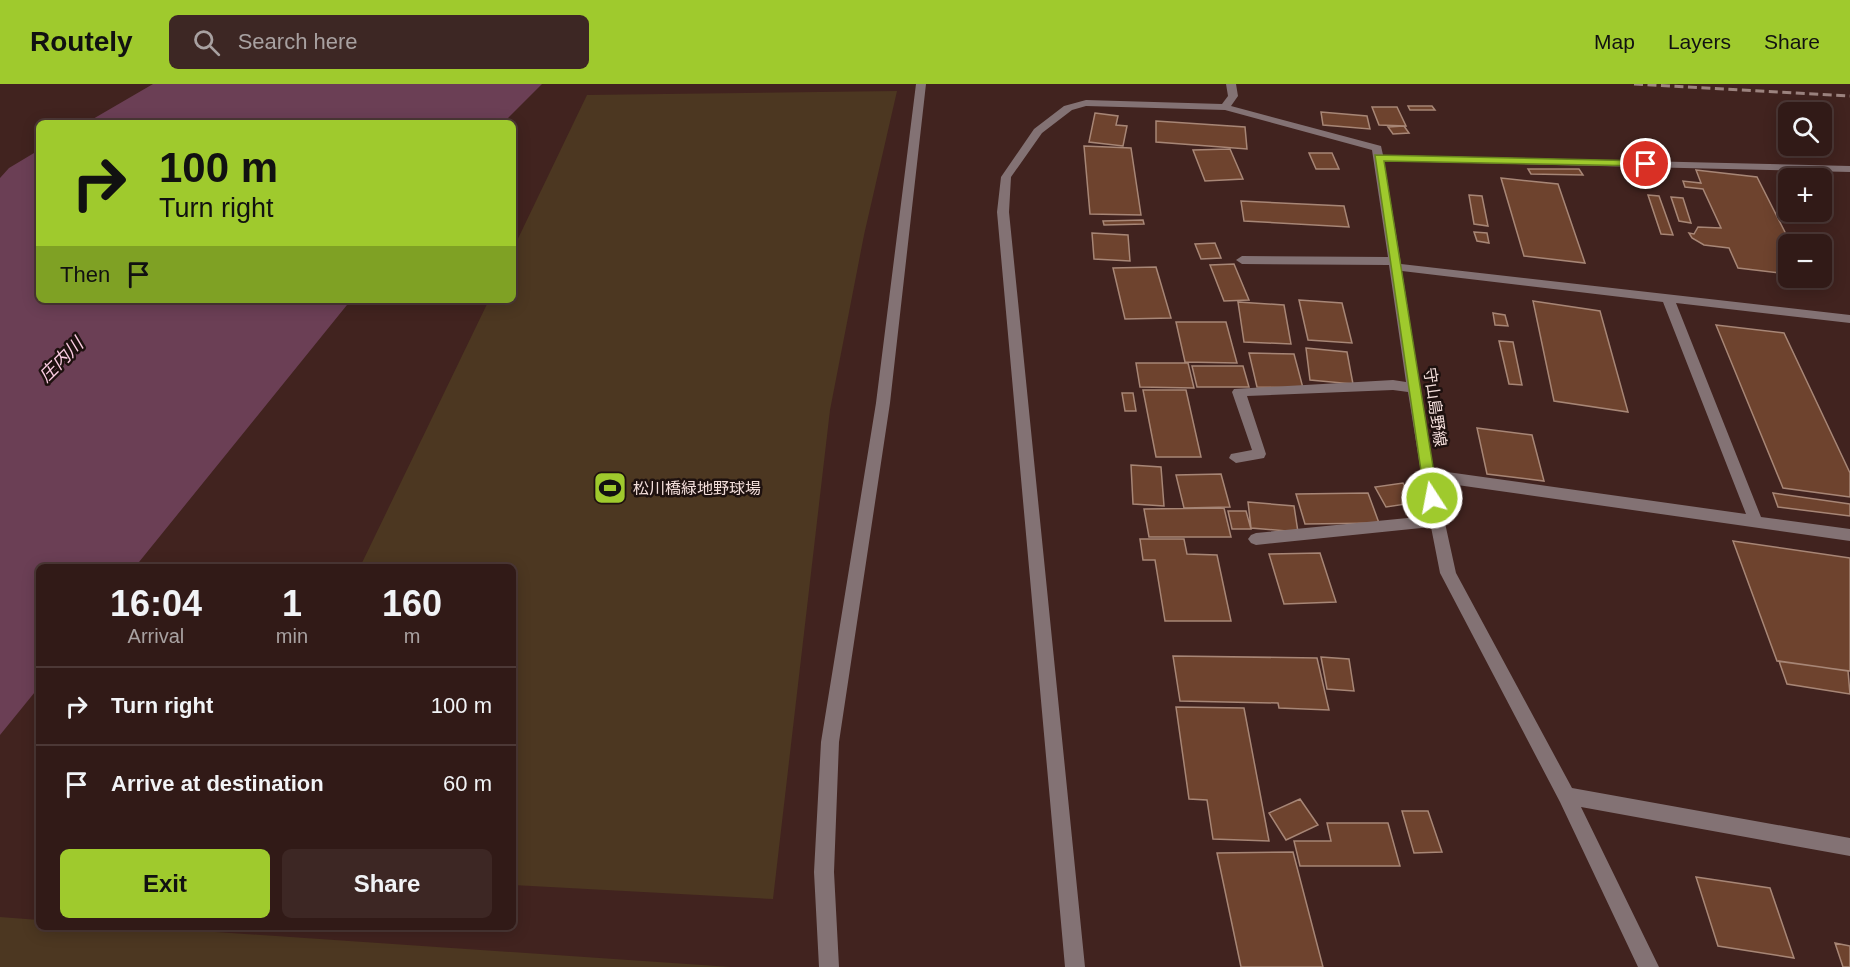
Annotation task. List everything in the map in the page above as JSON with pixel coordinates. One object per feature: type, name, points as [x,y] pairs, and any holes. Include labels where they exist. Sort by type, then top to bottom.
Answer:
[{"type":"street","points":[[829,967],[824,872],[830,742],[883,403],[912,139],[921,84]]},
{"type":"street","points":[[1225,107],[1233,96],[1231,84]]},
{"type":"street","points":[[1075,967],[1003,212],[1006,177],[1038,131],[1068,108],[1086,103],[1119,102],[1225,107],[1377,148],[1379,158],[1850,170]]},
{"type":"street","name":"守山島野線","points":[[1379,158],[1427,476],[1448,573],[1566,796],[1649,967]]},
{"type":"street","points":[[1242,260],[1396,264],[1850,319]]},
{"type":"street","points":[[1668,298],[1756,522]]},
{"type":"street","points":[[1236,458],[1259,454],[1239,392],[1393,385],[1414,388]]},
{"type":"street","points":[[1427,476],[1850,535]]},
{"type":"street","points":[[1256,539],[1437,521]]},
{"type":"street","points":[[1566,796],[1850,847]]},
{"type":"shaded area","name":"松川橋緑地野球場","points":[[897,91],[864,235],[830,410],[773,899],[516,885],[516,564],[361,564],[488,303],[516,303],[516,243],[587,95]]},
{"type":"shaded area","points":[[0,917],[36,920],[36,930],[186,930],[731,967],[0,967]]},
{"type":"water","points":[[153,84],[542,84],[506,120],[91,120]]},
{"type":"water","name":"庄内川","points":[[36,152],[36,303],[349,303],[137,564],[36,564],[36,691],[0,735],[0,178],[9,168]]},
{"type":"building","points":[[1408,106],[1432,106],[1435,110],[1410,110]]},
{"type":"building","points":[[1372,107],[1397,107],[1406,126],[1379,125]]},
{"type":"building","points":[[1321,112],[1367,116],[1370,129],[1323,125]]},
{"type":"building","points":[[1095,113],[1118,116],[1116,125],[1127,126],[1123,146],[1089,142]]},
{"type":"building","points":[[1156,121],[1245,127],[1247,149],[1156,142]]},
{"type":"building","points":[[1404,126],[1409,133],[1393,134],[1388,127]]},
{"type":"building","points":[[1084,146],[1131,148],[1141,215],[1090,214]]},
{"type":"building","points":[[1230,149],[1243,179],[1205,181],[1193,150]]},
{"type":"building","points":[[1309,153],[1332,153],[1339,169],[1316,169]]},
{"type":"building","points":[[1528,169],[1579,169],[1583,175],[1531,174]]},
{"type":"building","points":[[1696,170],[1757,177],[1786,234],[1778,234],[1778,273],[1738,268],[1729,248],[1704,245],[1692,238],[1689,233],[1694,234],[1698,227],[1721,228],[1703,189],[1685,187],[1683,181],[1701,183]]},
{"type":"building","points":[[1501,178],[1558,184],[1585,263],[1524,256]]},
{"type":"building","points":[[1469,195],[1482,196],[1488,226],[1474,224]]},
{"type":"building","points":[[1648,195],[1659,196],[1673,235],[1661,234]]},
{"type":"building","points":[[1671,197],[1683,198],[1691,223],[1679,221]]},
{"type":"building","points":[[1241,201],[1344,206],[1349,227],[1244,221]]},
{"type":"building","points":[[1143,220],[1144,224],[1104,225],[1103,221]]},
{"type":"building","points":[[1474,232],[1487,233],[1489,243],[1477,241]]},
{"type":"building","points":[[1092,233],[1128,235],[1130,261],[1094,259]]},
{"type":"building","points":[[1215,243],[1221,258],[1201,259],[1195,244]]},
{"type":"building","points":[[1234,264],[1249,300],[1224,301],[1210,265]]},
{"type":"building","points":[[1156,267],[1171,318],[1125,319],[1113,268]]},
{"type":"building","points":[[1299,300],[1342,303],[1352,343],[1308,340]]},
{"type":"building","points":[[1533,301],[1600,311],[1628,412],[1554,401]]},
{"type":"building","points":[[1238,302],[1284,305],[1291,344],[1244,342]]},
{"type":"building","points":[[1493,313],[1505,315],[1508,326],[1495,325]]},
{"type":"building","points":[[1176,322],[1226,322],[1237,363],[1185,362]]},
{"type":"building","points":[[1716,325],[1784,333],[1850,473],[1850,497],[1783,488]]},
{"type":"building","points":[[1499,341],[1513,342],[1522,385],[1509,384]]},
{"type":"building","points":[[1306,348],[1347,352],[1353,384],[1310,380]]},
{"type":"building","points":[[1249,353],[1294,354],[1303,388],[1257,387]]},
{"type":"building","points":[[1136,363],[1188,363],[1194,388],[1140,387]]},
{"type":"building","points":[[1192,366],[1243,366],[1249,387],[1197,387]]},
{"type":"building","points":[[1143,390],[1186,390],[1201,457],[1156,457]]},
{"type":"building","points":[[1122,393],[1133,393],[1136,411],[1125,411]]},
{"type":"building","points":[[1477,428],[1532,435],[1544,481],[1487,474]]},
{"type":"building","points":[[1131,465],[1161,467],[1164,506],[1133,504]]},
{"type":"building","points":[[1221,474],[1230,507],[1184,508],[1176,475]]},
{"type":"building","points":[[1403,483],[1413,503],[1386,507],[1375,487]]},
{"type":"building","points":[[1368,493],[1379,523],[1305,524],[1296,494]]},
{"type":"building","points":[[1773,493],[1850,504],[1850,516],[1778,507]]},
{"type":"building","points":[[1248,502],[1294,506],[1298,532],[1251,528]]},
{"type":"building","points":[[1224,508],[1231,537],[1149,537],[1144,509]]},
{"type":"building","points":[[1228,511],[1246,511],[1251,529],[1232,529]]},
{"type":"building","points":[[1140,539],[1184,539],[1187,554],[1217,555],[1231,621],[1165,621],[1155,560],[1143,560]]},
{"type":"building","points":[[1733,541],[1850,558],[1850,671],[1777,661]]},
{"type":"building","points":[[1320,553],[1336,602],[1284,604],[1269,554]]},
{"type":"building","points":[[1173,656],[1317,658],[1329,710],[1279,708],[1278,703],[1180,701]]},
{"type":"building","points":[[1321,657],[1349,659],[1354,691],[1327,689]]},
{"type":"building","points":[[1779,661],[1848,671],[1850,694],[1787,684]]},
{"type":"building","points":[[1176,707],[1244,708],[1269,841],[1213,839],[1207,800],[1189,799]]},
{"type":"building","points":[[1300,799],[1318,825],[1286,840],[1269,813]]},
{"type":"building","points":[[1402,811],[1428,811],[1442,852],[1414,853]]},
{"type":"building","points":[[1327,823],[1388,823],[1400,866],[1300,866],[1294,841],[1331,841]]},
{"type":"building","points":[[1293,852],[1323,967],[1241,967],[1217,853]]},
{"type":"building","points":[[1696,877],[1770,888],[1794,958],[1718,946]]},
{"type":"building","points":[[1835,943],[1850,946],[1850,967],[1843,967]]},
{"type":"railway","points":[[1634,84],[1850,96]]},
{"type":"place","name":"松川橋緑地野球場","points":[[610,488]]},
{"type":"route","points":[[1432,498],[1379,158],[1646,164]]}]
